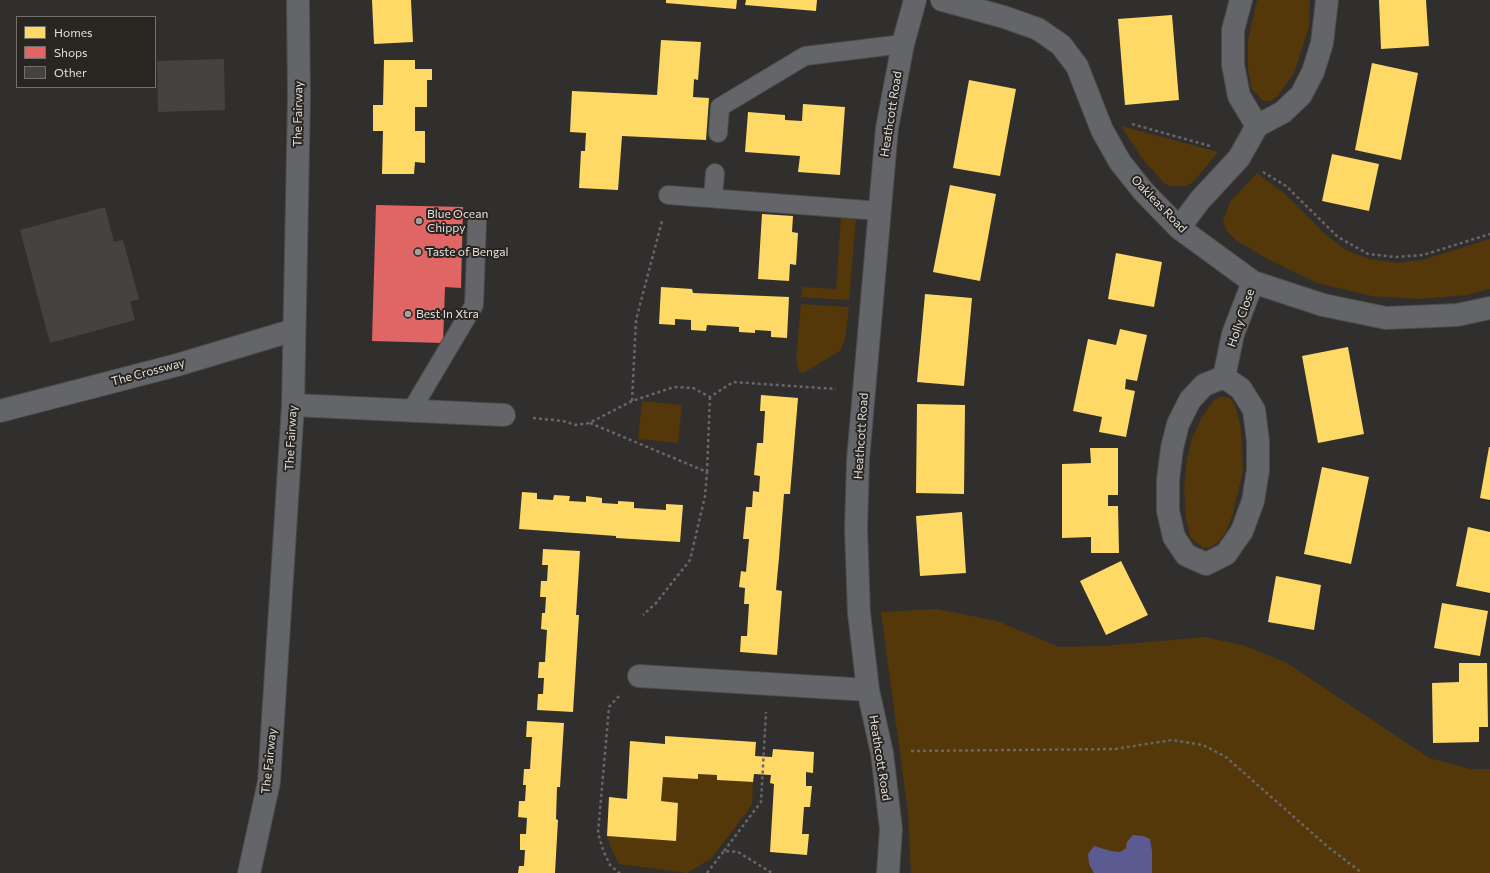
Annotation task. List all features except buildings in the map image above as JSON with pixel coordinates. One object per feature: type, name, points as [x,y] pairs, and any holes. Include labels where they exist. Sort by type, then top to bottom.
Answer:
[{"type":"street","name":"The Fairway","points":[[249,873],[270,782],[293,405],[299,98],[298,0]]},
{"type":"street","name":"Heathcott Road","points":[[888,873],[891,829],[882,753],[868,690],[858,612],[856,529],[858,460],[887,128],[903,44],[914,0]]},
{"type":"street","name":"Oakleas Road","points":[[942,0],[1004,17],[1038,29],[1061,46],[1078,66],[1102,130],[1120,162],[1143,191],[1178,228],[1253,282],[1323,305],[1386,318],[1457,315],[1490,308]]},
{"type":"street","points":[[1241,0],[1233,30],[1233,65],[1239,96],[1257,126]]},
{"type":"street","points":[[1178,228],[1200,200],[1239,158],[1257,126],[1283,112],[1301,95],[1313,72],[1322,43],[1327,0]]},
{"type":"street","name":"Holly Close","points":[[1224,377],[1233,334],[1253,282]]},
{"type":"street","name":"The Crossway","points":[[0,411],[177,365],[294,330]]},
{"type":"street","points":[[1224,377],[1241,389],[1254,410],[1258,441],[1258,470],[1253,502],[1242,531],[1226,554],[1206,564],[1186,556],[1174,537],[1168,510],[1168,480],[1172,448],[1178,424],[1190,400],[1204,385],[1224,377]]},
{"type":"street","points":[[293,405],[504,415]]},
{"type":"street","points":[[639,676],[868,690]]},
{"type":"lane","points":[[718,133],[720,107],[805,56],[903,44]]},
{"type":"lane","points":[[713,198],[715,173]]},
{"type":"lane","points":[[668,195],[880,211]]},
{"type":"lane","points":[[411,411],[474,305],[477,222]]},
{"type":"path","points":[[1102,130],[1121,121],[1224,149],[1286,186],[1338,237],[1368,254],[1395,257],[1423,255],[1490,234]]},
{"type":"path","points":[[632,401],[636,320],[668,195]]},
{"type":"path","points":[[710,397],[733,382],[864,391]]},
{"type":"path","points":[[504,415],[563,420],[576,425],[589,423],[632,401],[674,386],[694,388],[710,397]]},
{"type":"path","points":[[643,615],[656,603],[690,560],[705,496],[710,397]]},
{"type":"path","points":[[589,423],[707,472]]},
{"type":"path","points":[[623,873],[618,873],[608,860],[598,833],[609,707],[639,676]]},
{"type":"path","points":[[707,873],[761,802],[768,684]]},
{"type":"path","points":[[882,753],[1021,749],[1115,749],[1172,740],[1203,745],[1226,757],[1328,847],[1362,873]]},
{"type":"path","points":[[724,851],[738,852],[772,873]]},
{"type":"shaded area","points":[[1257,0],[1310,0],[1309,27],[1294,73],[1278,96],[1270,101],[1263,101],[1252,89],[1248,70],[1248,40]]},
{"type":"shaded area","points":[[1121,126],[1218,152],[1194,181],[1187,186],[1171,186],[1164,183],[1141,157]]},
{"type":"shaded area","points":[[1257,173],[1285,194],[1326,235],[1346,250],[1369,259],[1397,263],[1422,260],[1490,239],[1490,289],[1466,295],[1420,299],[1372,296],[1317,283],[1266,258],[1236,240],[1227,231],[1223,221],[1230,202]]},
{"type":"shaded area","points":[[841,217],[856,218],[849,300],[801,297],[802,287],[836,289]]},
{"type":"shaded area","points":[[801,304],[849,307],[845,339],[840,351],[803,373],[799,372],[796,359]]},
{"type":"shaded area","points":[[1220,397],[1228,397],[1233,401],[1237,411],[1241,429],[1243,471],[1232,517],[1225,533],[1218,542],[1211,547],[1203,548],[1190,537],[1186,518],[1184,489],[1187,460],[1192,438],[1202,417],[1214,400]]},
{"type":"shaded area","points":[[642,401],[682,405],[678,443],[638,439]]},
{"type":"shaded area","points":[[937,609],[997,621],[1059,647],[1104,646],[1205,637],[1246,646],[1287,663],[1429,758],[1471,769],[1490,769],[1490,873],[911,873],[908,813],[881,612]]},
{"type":"shaded area","points":[[698,774],[717,775],[717,780],[753,782],[752,805],[711,859],[687,873],[619,864],[612,851],[607,836],[675,841],[678,803],[661,801],[663,777],[698,779]]},
{"type":"shaded area","points":[[1133,835],[1143,836],[1150,839],[1152,851],[1152,873],[1094,873],[1089,864],[1088,854],[1094,846],[1120,852],[1126,848],[1127,842]]},
{"type":"place","name":"Blue Ocean Chippy","points":[[419,221]]},
{"type":"place","name":"Taste of Bengal","points":[[418,252]]},
{"type":"place","name":"Best In Xtra","points":[[408,314]]}]
